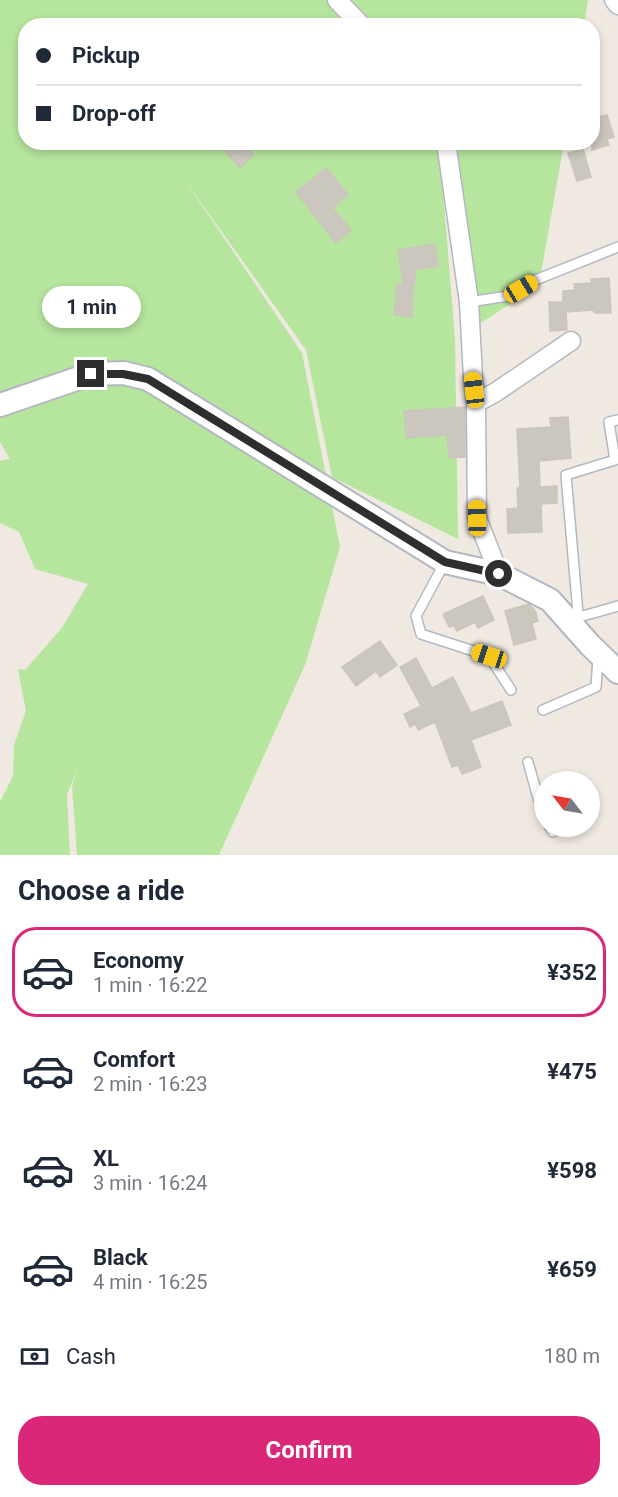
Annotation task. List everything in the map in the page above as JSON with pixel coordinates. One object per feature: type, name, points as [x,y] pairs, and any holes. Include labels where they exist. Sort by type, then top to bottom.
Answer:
[{"type":"street","points":[[337,0],[354,18]]},
{"type":"street","points":[[614,0],[618,5]]},
{"type":"street","points":[[447,150],[469,303],[476,403],[477,518],[499,574]]},
{"type":"street","points":[[476,403],[571,341]]},
{"type":"street","points":[[0,405],[91,374],[123,374],[148,379],[445,562],[499,574],[550,600],[580,626],[598,653],[618,672]]},
{"type":"lane","points":[[469,303],[508,296],[533,282],[618,247]]},
{"type":"lane","points":[[618,420],[609,422],[615,460],[566,475],[580,626],[618,606]]},
{"type":"lane","points":[[445,562],[416,616],[421,634],[489,656],[511,690]]},
{"type":"lane","points":[[543,710],[596,687],[598,653]]},
{"type":"lane","points":[[528,762],[534,783]]},
{"type":"green space","points":[[0,0],[588,0],[585,18],[18,18],[18,150],[440,150],[455,339],[458,539],[332,477],[306,350],[182,176],[302,353],[340,547],[305,665],[219,855],[77,855],[72,786],[77,769],[67,795],[70,855],[0,855],[0,802],[13,776],[14,745],[26,711],[18,669],[25,670],[62,628],[88,584],[35,569],[19,532],[0,523],[0,461],[10,459],[0,442]]},
{"type":"green space","points":[[447,150],[563,150],[539,285],[473,328]]},
{"type":"building","points":[[607,115],[614,137],[607,139],[609,145],[600,148],[600,117]]},
{"type":"building","points":[[224,150],[249,150],[254,155],[240,168]]},
{"type":"building","points":[[583,150],[591,177],[577,181],[568,153]]},
{"type":"building","points":[[326,168],[348,195],[332,208],[351,230],[336,243],[296,192]]},
{"type":"building","points":[[435,244],[438,266],[416,269],[412,317],[394,315],[397,284],[403,285],[398,250]]},
{"type":"building","points":[[609,278],[611,313],[595,313],[593,310],[566,312],[567,330],[550,331],[549,302],[563,302],[563,291],[575,290],[574,284],[591,283],[591,279]]},
{"type":"building","points":[[465,407],[465,457],[449,458],[447,435],[406,438],[404,411]]},
{"type":"building","points":[[568,417],[571,458],[539,461],[540,487],[557,486],[557,503],[541,504],[542,532],[508,533],[507,509],[518,508],[517,488],[520,488],[517,429],[551,427],[550,418]]},
{"type":"building","points":[[483,596],[494,620],[478,628],[475,622],[457,631],[454,626],[449,627],[443,614]]},
{"type":"building","points":[[529,604],[536,612],[538,621],[532,623],[536,639],[514,645],[505,611]]},
{"type":"building","points":[[380,641],[397,665],[380,677],[376,671],[356,686],[342,667]]},
{"type":"building","points":[[416,658],[432,688],[453,677],[471,713],[502,701],[511,725],[471,740],[481,767],[462,774],[458,765],[452,767],[435,722],[418,730],[416,724],[410,727],[404,714],[421,706],[400,667]]},
{"type":"route","points":[[91,374],[123,374],[148,379],[445,562],[499,574]]}]
